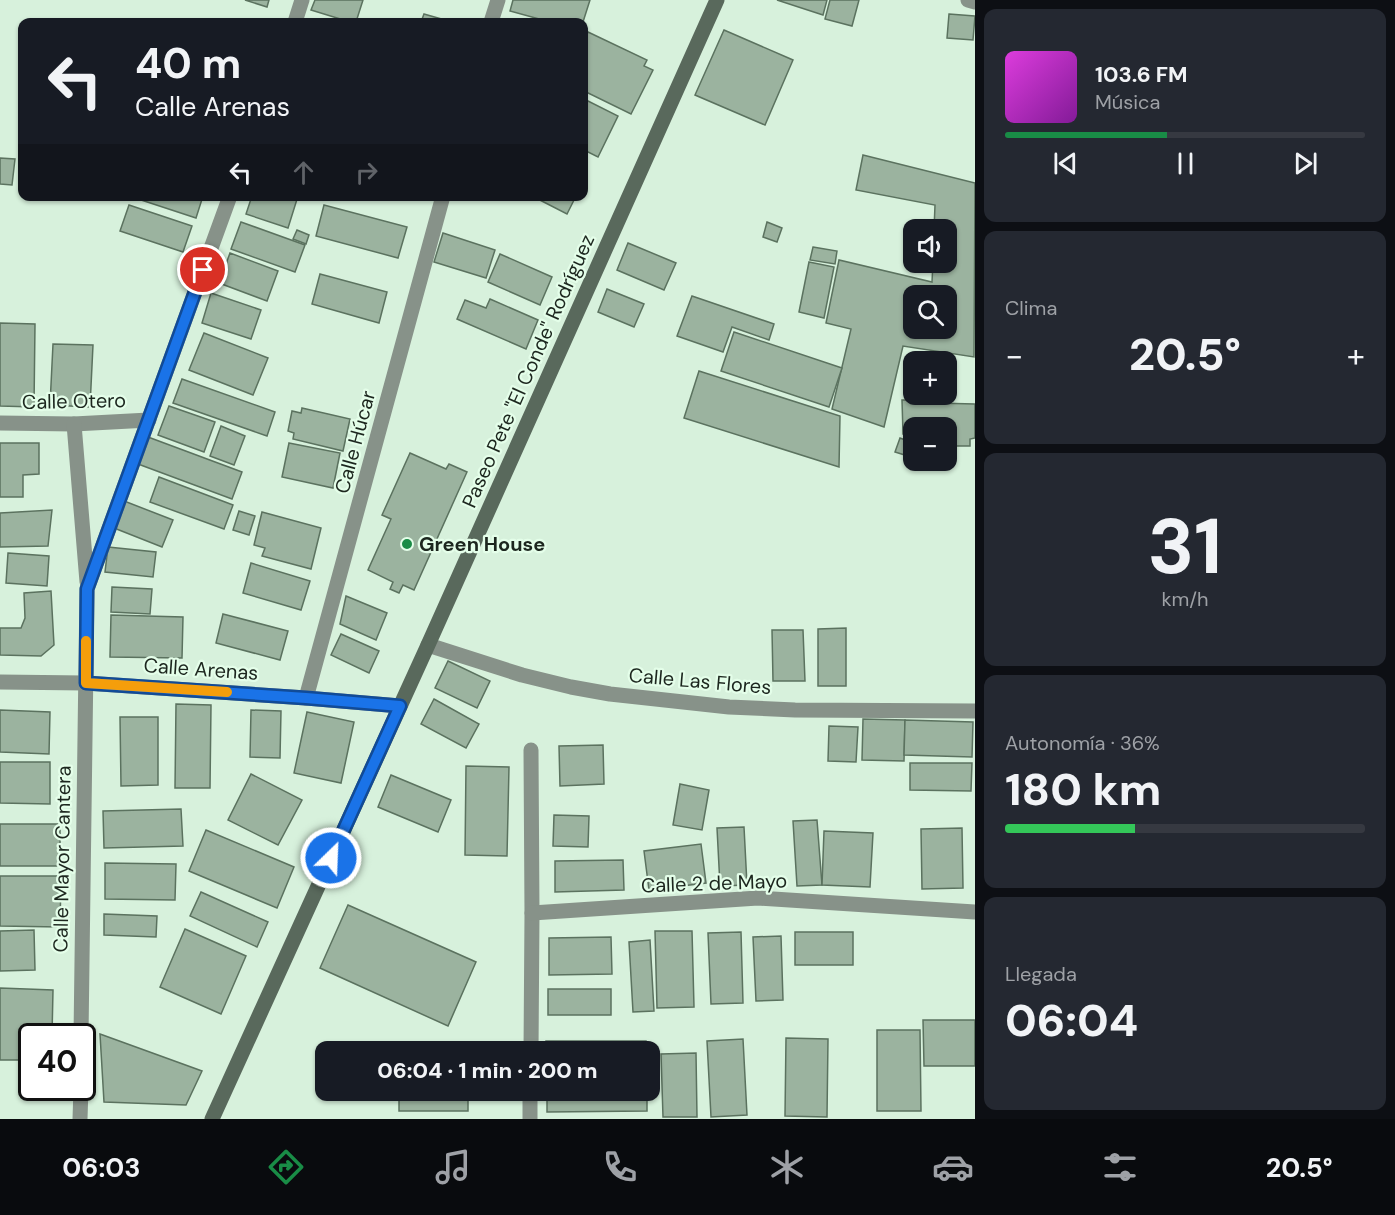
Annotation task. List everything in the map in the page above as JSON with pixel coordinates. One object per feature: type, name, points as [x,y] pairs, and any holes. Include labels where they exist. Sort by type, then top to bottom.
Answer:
[{"type":"street","points":[[296,18],[302,0]]},
{"type":"street","points":[[492,18],[498,0]]},
{"type":"street","name":"Paseo Pete \"El Conde\" Rodríguez","points":[[212,1119],[428,645],[717,0]]},
{"type":"street","points":[[968,0],[975,2]]},
{"type":"street","points":[[87,589],[228,201]]},
{"type":"street","name":"Calle Húcar","points":[[306,698],[442,201]]},
{"type":"street","name":"Calle Otero","points":[[0,423],[74,424],[149,420]]},
{"type":"street","points":[[74,424],[87,589]]},
{"type":"street","name":"Calle Mayor Cantera","points":[[81,1023],[87,589]]},
{"type":"street","name":"Calle Las Flores","points":[[428,645],[522,675],[571,687],[619,695],[729,707],[975,711]]},
{"type":"street","name":"Calle Arenas","points":[[0,682],[86,683],[400,706]]},
{"type":"street","points":[[531,750],[531,1041]]},
{"type":"street","name":"Calle 2 de Mayo","points":[[532,913],[758,898],[975,912]]},
{"type":"street","points":[[80,1119],[81,1101]]},
{"type":"street","points":[[530,1101],[530,1119]]},
{"type":"building","points":[[245,0],[269,0],[267,7]]},
{"type":"building","points":[[315,0],[363,0],[357,18],[337,18],[311,10]]},
{"type":"building","points":[[513,0],[590,0],[584,18],[535,18],[510,11]]},
{"type":"building","points":[[777,0],[827,0],[823,15]]},
{"type":"building","points":[[830,0],[859,0],[852,26],[825,19]]},
{"type":"building","points":[[424,14],[438,18],[422,18]]},
{"type":"building","points":[[949,14],[975,16],[973,40],[947,38]]},
{"type":"building","points":[[724,30],[793,60],[765,125],[695,95]]},
{"type":"building","points":[[588,32],[647,60],[644,66],[653,70],[631,114],[588,93]]},
{"type":"building","points":[[588,101],[618,116],[598,157],[588,152]]},
{"type":"building","points":[[863,155],[975,183],[974,357],[957,354],[957,351],[935,351],[903,346],[884,427],[832,409],[851,329],[826,323],[839,260],[932,282],[932,273],[957,273],[957,219],[934,219],[935,205],[856,190]]},
{"type":"building","points":[[0,158],[15,159],[12,185],[0,184]]},
{"type":"building","points":[[144,201],[201,201],[196,218]]},
{"type":"building","points":[[250,201],[296,201],[288,228],[246,214]]},
{"type":"building","points":[[542,201],[574,201],[567,214]]},
{"type":"building","points":[[129,205],[192,226],[183,252],[120,231]]},
{"type":"building","points":[[324,205],[407,227],[398,258],[316,236]]},
{"type":"building","points":[[241,222],[305,245],[295,272],[231,249]]},
{"type":"building","points":[[767,222],[782,228],[777,242],[763,237]]},
{"type":"building","points":[[297,230],[309,235],[306,244],[293,239]]},
{"type":"building","points":[[443,233],[495,250],[486,278],[434,262]]},
{"type":"building","points":[[628,243],[676,263],[664,290],[617,270]]},
{"type":"building","points":[[813,247],[837,251],[835,264],[810,260]]},
{"type":"building","points":[[230,253],[278,271],[267,301],[219,283]]},
{"type":"building","points":[[500,254],[552,277],[540,305],[488,282]]},
{"type":"building","points":[[809,262],[834,267],[824,318],[799,312]]},
{"type":"building","points":[[320,274],[387,292],[379,323],[312,304]]},
{"type":"building","points":[[607,289],[644,304],[634,327],[598,312]]},
{"type":"building","points":[[211,293],[261,310],[251,339],[202,323]]},
{"type":"building","points":[[692,296],[774,324],[769,340],[732,327],[723,352],[677,336]]},
{"type":"building","points":[[490,299],[538,320],[526,349],[457,319],[465,300],[486,308]]},
{"type":"building","points":[[0,323],[35,324],[34,407],[0,406]]},
{"type":"building","points":[[734,332],[842,368],[829,407],[721,371]]},
{"type":"building","points":[[204,333],[268,358],[253,395],[189,370]]},
{"type":"building","points":[[53,344],[93,345],[90,407],[50,405]]},
{"type":"building","points":[[699,371],[840,416],[839,467],[684,418]]},
{"type":"building","points":[[182,379],[275,412],[267,436],[173,403]]},
{"type":"building","points":[[902,400],[903,405],[975,404],[975,438],[970,439],[970,446],[957,446],[957,417],[903,417],[903,434]]},
{"type":"building","points":[[169,406],[215,422],[204,452],[158,435]]},
{"type":"building","points":[[302,408],[350,419],[343,451],[293,439],[294,433],[288,431],[292,411],[301,413]]},
{"type":"building","points":[[221,426],[245,436],[234,465],[210,456]]},
{"type":"building","points":[[148,437],[242,472],[232,499],[138,464]]},
{"type":"building","points":[[900,438],[903,439],[903,454],[895,452]]},
{"type":"building","points":[[0,443],[39,443],[39,474],[23,475],[23,497],[0,497]]},
{"type":"building","points":[[289,443],[340,453],[333,488],[282,477]]},
{"type":"building","name":"Green House","points":[[410,453],[446,469],[449,464],[467,472],[414,590],[403,585],[399,593],[390,589],[393,582],[368,570],[391,519],[382,515]]},
{"type":"building","points":[[159,477],[233,505],[224,529],[150,502]]},
{"type":"building","points":[[119,499],[173,520],[162,547],[109,526]]},
{"type":"building","points":[[52,510],[48,546],[0,547],[0,513]]},
{"type":"building","points":[[239,511],[255,516],[249,535],[233,530]]},
{"type":"building","points":[[262,512],[321,528],[311,569],[262,556],[265,548],[254,545]]},
{"type":"building","points":[[108,547],[156,552],[153,577],[105,572]]},
{"type":"building","points":[[8,553],[49,556],[47,586],[6,583]]},
{"type":"building","points":[[251,563],[310,581],[301,610],[243,593]]},
{"type":"building","points":[[112,587],[152,589],[150,614],[111,612]]},
{"type":"building","points":[[51,591],[54,645],[41,656],[0,655],[0,628],[21,628],[25,618],[24,593]]},
{"type":"building","points":[[346,596],[387,613],[376,640],[340,624]]},
{"type":"building","points":[[223,614],[288,631],[280,660],[216,643]]},
{"type":"building","points":[[111,615],[183,617],[182,658],[110,657]]},
{"type":"building","points":[[846,628],[846,686],[818,686],[818,629]]},
{"type":"building","points":[[772,630],[803,630],[805,681],[773,681]]},
{"type":"building","points":[[341,634],[379,651],[369,673],[331,655]]},
{"type":"building","points":[[448,661],[490,681],[477,708],[435,688]]},
{"type":"building","points":[[434,699],[479,724],[466,748],[421,724]]},
{"type":"building","points":[[176,704],[211,705],[210,788],[175,788]]},
{"type":"building","points":[[0,710],[50,712],[49,754],[0,752]]},
{"type":"building","points":[[251,710],[281,711],[280,758],[250,757]]},
{"type":"building","points":[[307,712],[354,722],[341,783],[294,773]]},
{"type":"building","points":[[120,717],[158,717],[158,785],[121,786]]},
{"type":"building","points":[[863,719],[905,720],[904,761],[862,760]]},
{"type":"building","points":[[905,720],[973,722],[972,757],[904,755]]},
{"type":"building","points":[[829,726],[858,727],[856,762],[828,761]]},
{"type":"building","points":[[603,745],[604,784],[560,786],[559,746]]},
{"type":"building","points":[[0,762],[50,762],[50,804],[0,803]]},
{"type":"building","points":[[910,763],[972,763],[971,791],[910,790]]},
{"type":"building","points":[[466,766],[509,767],[507,856],[465,855]]},
{"type":"building","points":[[251,774],[302,800],[278,845],[228,820]]},
{"type":"building","points":[[391,775],[451,800],[438,832],[378,807]]},
{"type":"building","points":[[680,784],[709,790],[702,830],[673,825]]},
{"type":"building","points":[[181,809],[183,846],[104,848],[103,811]]},
{"type":"building","points":[[554,815],[589,816],[588,847],[553,846]]},
{"type":"building","points":[[817,820],[822,885],[797,886],[793,821]]},
{"type":"building","points":[[0,824],[60,824],[60,866],[0,866]]},
{"type":"building","points":[[744,827],[747,885],[720,886],[717,828]]},
{"type":"building","points":[[962,828],[963,888],[922,889],[921,829]]},
{"type":"building","points":[[206,830],[294,867],[277,908],[189,871]]},
{"type":"building","points":[[824,831],[873,833],[870,887],[822,885]]},
{"type":"building","points":[[701,844],[706,883],[649,890],[644,851]]},
{"type":"building","points":[[623,860],[624,890],[555,892],[555,861]]},
{"type":"building","points":[[105,863],[176,864],[175,900],[105,899]]},
{"type":"building","points":[[0,876],[61,876],[60,927],[0,926]]},
{"type":"building","points":[[201,892],[268,922],[257,947],[190,916]]},
{"type":"building","points":[[348,905],[476,962],[448,1026],[320,968]]},
{"type":"building","points":[[104,914],[157,916],[156,937],[104,935]]},
{"type":"building","points":[[185,929],[246,956],[221,1014],[160,987]]},
{"type":"building","points":[[34,930],[35,970],[0,971],[0,931]]},
{"type":"building","points":[[655,931],[692,931],[694,1007],[657,1008]]},
{"type":"building","points":[[741,932],[743,1003],[711,1004],[708,933]]},
{"type":"building","points":[[795,932],[853,932],[853,965],[795,965]]},
{"type":"building","points":[[781,936],[783,1000],[756,1001],[753,937]]},
{"type":"building","points":[[611,937],[612,974],[549,975],[549,938]]},
{"type":"building","points":[[650,940],[654,1011],[633,1012],[629,942]]},
{"type":"building","points":[[0,988],[53,990],[52,1023],[18,1023],[18,1060],[0,1060]]},
{"type":"building","points":[[548,989],[611,989],[611,1015],[548,1015]]},
{"type":"building","points":[[923,1020],[975,1020],[975,1066],[924,1066]]},
{"type":"building","points":[[877,1030],[920,1030],[921,1111],[877,1111]]},
{"type":"building","points":[[100,1034],[202,1071],[186,1105],[104,1102]]},
{"type":"building","points":[[786,1038],[828,1039],[827,1117],[785,1116]]},
{"type":"building","points":[[743,1039],[747,1115],[711,1117],[707,1041]]},
{"type":"building","points":[[696,1053],[697,1117],[663,1117],[661,1054]]},
{"type":"building","points":[[399,1101],[468,1101],[468,1111],[399,1111]]},
{"type":"building","points":[[547,1101],[647,1101],[647,1111],[547,1112]]},
{"type":"slow traffic","points":[[86,641],[86,683],[227,692]]},
{"type":"place","name":"Green House","points":[[407,544]]},
{"type":"route","points":[[203,270],[87,589],[86,683],[400,706],[331,858]]}]
